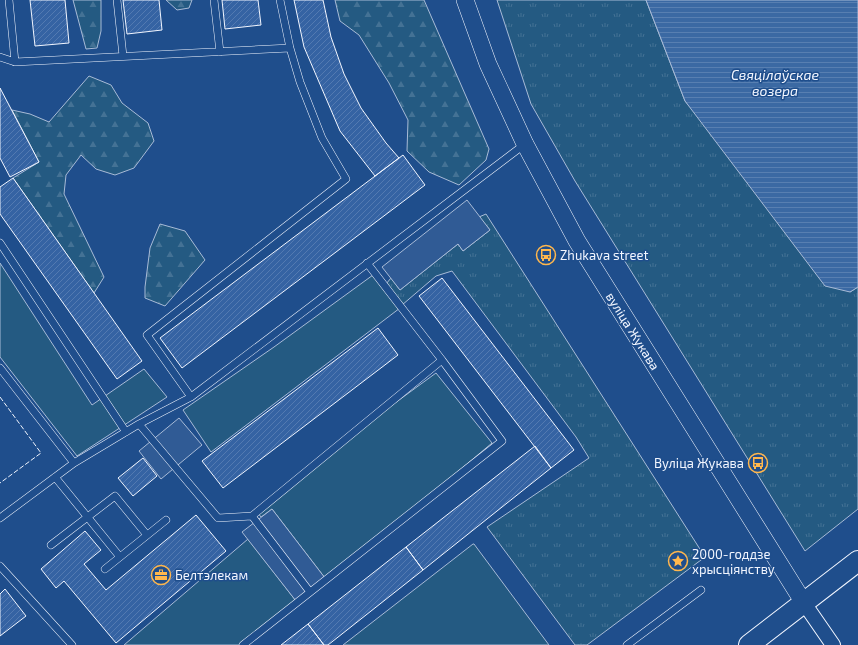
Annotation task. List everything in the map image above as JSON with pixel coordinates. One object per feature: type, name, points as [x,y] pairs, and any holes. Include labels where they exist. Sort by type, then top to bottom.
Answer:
[{"type":"main road","points":[[749,645],[804,604],[858,560]]},
{"type":"street","name":"вуліца Жукава","points":[[465,0],[488,64],[525,144],[577,240],[804,604],[833,645]]},
{"type":"lane","points":[[9,0],[15,62]]},
{"type":"lane","points":[[117,0],[123,56]]},
{"type":"lane","points":[[214,0],[220,52]]},
{"type":"lane","points":[[190,397],[147,335],[346,179],[322,138],[300,82],[290,48],[280,0]]},
{"type":"lane","points":[[0,57],[15,62],[290,48]]},
{"type":"lane","points":[[0,518],[74,463],[139,424],[190,397],[525,144]]},
{"type":"lane","points":[[0,243],[126,432]]},
{"type":"lane","points":[[243,645],[502,441],[367,263]]},
{"type":"lane","points":[[139,424],[218,518],[252,516],[442,360]]},
{"type":"lane","points":[[0,368],[74,463]]},
{"type":"lane","points":[[55,477],[120,557]]},
{"type":"lane","points":[[51,545],[115,496],[147,536]]},
{"type":"lane","points":[[252,516],[310,592]]},
{"type":"lane","points":[[105,569],[166,520]]},
{"type":"lane","points":[[0,566],[70,644]]},
{"type":"lane","points":[[627,645],[700,590]]},
{"type":"green space","points":[[73,0],[101,0],[101,31],[97,48],[86,49]]},
{"type":"green space","points":[[166,0],[192,0],[189,8],[177,10]]},
{"type":"green space","points":[[335,0],[424,0],[489,149],[486,160],[459,185],[429,172],[407,151],[408,120],[389,83],[359,35],[340,21]]},
{"type":"green space","points":[[497,0],[646,0],[685,101],[850,292],[858,287],[858,509],[805,551],[575,181],[531,104]]},
{"type":"green space","points":[[89,76],[111,85],[122,103],[148,123],[154,141],[134,168],[115,175],[96,169],[81,155],[66,175],[64,194],[104,277],[94,293],[13,178],[39,162],[12,110],[30,114],[49,122]]},
{"type":"green space","points":[[486,214],[705,557],[587,645],[575,645],[487,527],[589,458],[576,437],[452,271],[436,276],[402,305],[386,284],[391,278],[400,290],[458,244],[463,251],[490,230],[479,217]]},
{"type":"green space","points":[[160,224],[185,231],[205,260],[165,306],[145,298],[150,248]]},
{"type":"green space","points":[[0,263],[92,405],[144,369],[167,397],[77,456],[0,357]]},
{"type":"green space","points":[[373,275],[400,308],[211,452],[183,410],[274,347]]},
{"type":"green space","points":[[436,373],[492,443],[325,578],[272,509],[261,517],[258,513],[384,411]]},
{"type":"green space","points":[[248,539],[296,601],[240,645],[124,645]]},
{"type":"green space","points":[[473,544],[549,645],[343,645]]},
{"type":"shaded area","points":[[467,200],[490,230],[463,251],[458,244],[400,290],[382,267]]},
{"type":"shaded area","points":[[179,418],[202,445],[161,479],[139,451]]},
{"type":"shaded area","points":[[272,509],[325,578],[296,601],[242,532]]},
{"type":"water","name":"Свяцілаўскае возера","points":[[646,0],[858,0],[858,287],[850,292],[825,286],[685,101]]},
{"type":"building","points":[[30,0],[65,0],[69,43],[35,46]]},
{"type":"building","points":[[123,0],[159,0],[162,30],[127,34]]},
{"type":"building","points":[[222,0],[258,0],[261,25],[225,29]]},
{"type":"building","points":[[294,0],[323,0],[331,37],[344,74],[361,108],[386,143],[399,158],[375,176],[340,131],[304,47]]},
{"type":"building","points":[[0,88],[39,162],[10,177],[0,158]]},
{"type":"building","points":[[403,155],[425,185],[182,368],[160,338]]},
{"type":"building","points":[[13,178],[142,361],[117,379],[0,214],[0,187]]},
{"type":"building","points":[[442,278],[574,450],[551,468],[419,296]]},
{"type":"building","points":[[378,328],[398,355],[223,488],[202,461]]},
{"type":"building","points":[[535,446],[551,468],[423,570],[406,547]]},
{"type":"building","points":[[143,458],[157,476],[133,496],[118,478]]},
{"type":"building","name":"Белтэлекам","points":[[196,515],[226,551],[116,643],[64,581],[56,588],[41,569],[85,531],[101,550],[84,564],[106,590]]},
{"type":"building","points":[[406,547],[423,570],[328,645],[324,645],[308,624]]},
{"type":"building","points":[[5,589],[26,616],[0,636],[0,594]]},
{"type":"building","points":[[308,624],[324,645],[281,645]]},
{"type":"fence","points":[[0,397],[41,453],[0,483]]},
{"type":"place","name":"Zhukava street","points":[[546,255]]},
{"type":"place","name":"Вуліца Жукава","points":[[758,463]]},
{"type":"place","name":"2000-годдзе хрысціянству","points":[[678,561]]},
{"type":"place","name":"Белтэлекам","points":[[161,575]]}]
